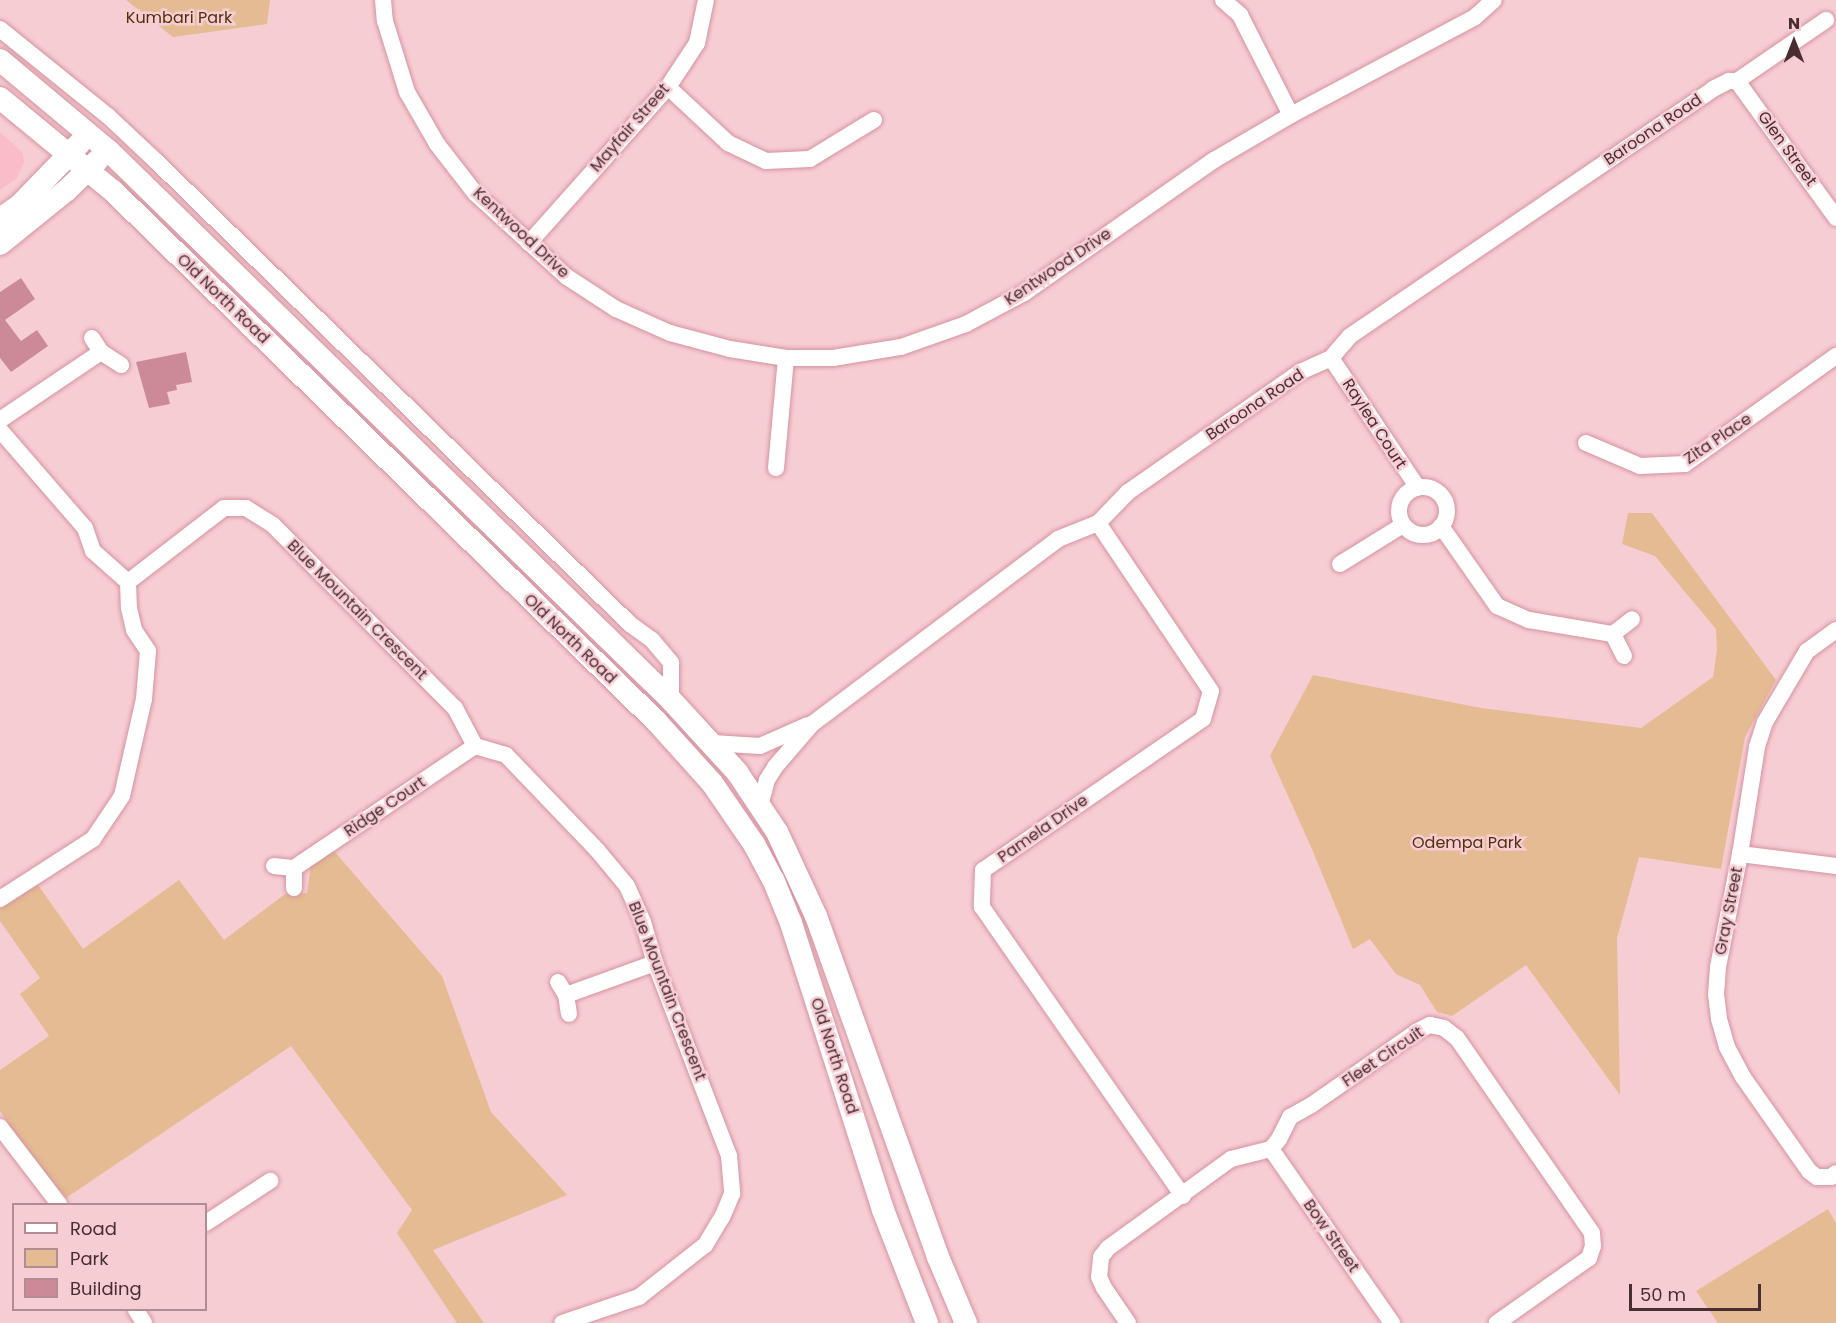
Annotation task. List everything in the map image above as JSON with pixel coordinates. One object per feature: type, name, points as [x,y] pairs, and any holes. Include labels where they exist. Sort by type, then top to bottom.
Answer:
[{"type":"main road","name":"Old North Road","points":[[0,60],[108,151],[671,700],[737,772],[777,832],[816,916],[938,1257],[966,1323]]},
{"type":"main road","name":"Old North Road","points":[[0,98],[122,199],[656,721],[685,752],[729,806],[773,879],[791,923],[883,1210],[922,1319]]},
{"type":"main road","points":[[0,219],[20,205],[89,133]]},
{"type":"main road","points":[[0,244],[68,190],[108,151]]},
{"type":"street","name":"Kentwood Drive","points":[[383,0],[385,21],[407,92],[437,144],[475,193],[567,278],[616,309],[670,333],[730,349],[786,358],[833,358],[901,347],[966,324],[1024,293],[1214,160],[1291,115],[1475,17],[1494,0]]},
{"type":"street","name":"Mayfair Street","points":[[529,243],[668,87],[697,43],[706,0]]},
{"type":"street","points":[[1223,0],[1240,15],[1291,115]]},
{"type":"street","name":"Baroona Road","points":[[759,806],[767,780],[775,767],[812,724],[1058,539],[1098,523],[1128,492],[1300,372],[1331,358],[1339,347],[1359,329],[1713,89],[1729,81],[1737,81],[1826,20]]},
{"type":"street","points":[[0,29],[108,116],[630,624],[652,640],[671,663],[671,700]]},
{"type":"street","name":"Glen Street","points":[[1737,81],[1836,218]]},
{"type":"street","points":[[668,87],[728,143],[765,160],[810,159],[874,120]]},
{"type":"street","points":[[92,338],[101,352],[120,365]]},
{"type":"street","points":[[0,420],[101,352]]},
{"type":"street","name":"Zita Place","points":[[1586,443],[1640,466],[1684,464],[1836,356]]},
{"type":"street","points":[[776,468],[786,358]]},
{"type":"street","name":"Raylea Court","points":[[1331,358],[1418,488],[1409,490],[1399,506],[1403,525]]},
{"type":"street","points":[[0,430],[85,528],[93,551],[128,582],[129,608],[134,630],[148,651],[144,699],[122,796],[93,839],[0,899]]},
{"type":"street","points":[[1340,564],[1403,525],[1419,535],[1438,531],[1448,515],[1444,496],[1428,486],[1418,488]]},
{"type":"street","name":"Blue Mountain Crescent","points":[[128,582],[225,508],[246,508],[273,525],[455,708],[475,746],[506,755],[598,851],[627,886],[643,922],[655,963],[729,1156],[732,1194],[722,1217],[705,1245],[639,1297],[562,1323]]},
{"type":"street","name":"Pamela Drive","points":[[1098,523],[1211,691],[1203,719],[983,870],[982,907],[1183,1196]]},
{"type":"street","points":[[1441,526],[1497,606],[1529,620],[1613,634],[1632,619]]},
{"type":"street","name":"Gray Street","points":[[1834,1175],[1817,1177],[1743,1077],[1727,1047],[1719,1019],[1716,994],[1718,967],[1740,854],[1757,747],[1764,722],[1807,651],[1836,630]]},
{"type":"street","points":[[1613,634],[1624,656]]},
{"type":"street","name":"Baroona Road","points":[[712,743],[760,746],[812,724]]},
{"type":"street","name":"Ridge Court","points":[[294,868],[475,746]]},
{"type":"street","points":[[1740,854],[1836,866]]},
{"type":"street","points":[[274,866],[294,868],[294,888]]},
{"type":"street","points":[[569,1014],[562,988],[655,963]]},
{"type":"street","name":"Fleet Circuit","points":[[1271,1149],[1290,1117],[1310,1106],[1416,1032],[1430,1025],[1438,1025],[1451,1032],[1589,1227],[1594,1239],[1592,1251],[1583,1263],[1497,1323]]},
{"type":"street","points":[[0,1127],[58,1203]]},
{"type":"street","points":[[1128,1323],[1101,1284],[1099,1270],[1101,1257],[1108,1248],[1183,1196],[1231,1159],[1271,1149]]},
{"type":"street","name":"Bow Street","points":[[1271,1149],[1392,1323]]},
{"type":"street","points":[[207,1223],[270,1181]]},
{"type":"shaded area","points":[[0,132],[23,153],[24,163],[16,179],[0,190]]},
{"type":"green space","name":"Kumbari Park","points":[[126,0],[270,0],[267,24],[173,37]]},
{"type":"green space","name":"Odempa Park","points":[[1628,513],[1652,513],[1776,680],[1745,737],[1721,869],[1639,857],[1617,938],[1620,1095],[1526,965],[1452,1016],[1437,1012],[1420,985],[1396,974],[1370,939],[1353,949],[1312,849],[1270,756],[1313,675],[1481,708],[1641,728],[1713,677],[1717,650],[1716,629],[1655,556],[1622,544]]},
{"type":"green space","points":[[334,851],[442,976],[491,1112],[567,1195],[433,1250],[484,1323],[457,1323],[397,1233],[412,1210],[291,1046],[60,1202],[0,1111],[0,1070],[49,1036],[20,994],[40,978],[0,921],[0,907],[36,882],[83,949],[179,880],[224,940],[285,894],[307,893],[311,865]]},
{"type":"green space","points":[[1828,1209],[1836,1223],[1836,1323],[1718,1323],[1696,1291]]},
{"type":"building","points":[[21,278],[35,299],[5,320],[21,341],[37,330],[48,346],[11,372],[0,358],[0,292]]},
{"type":"building","points":[[186,352],[192,382],[176,385],[177,390],[167,392],[170,404],[149,408],[136,362]]}]
